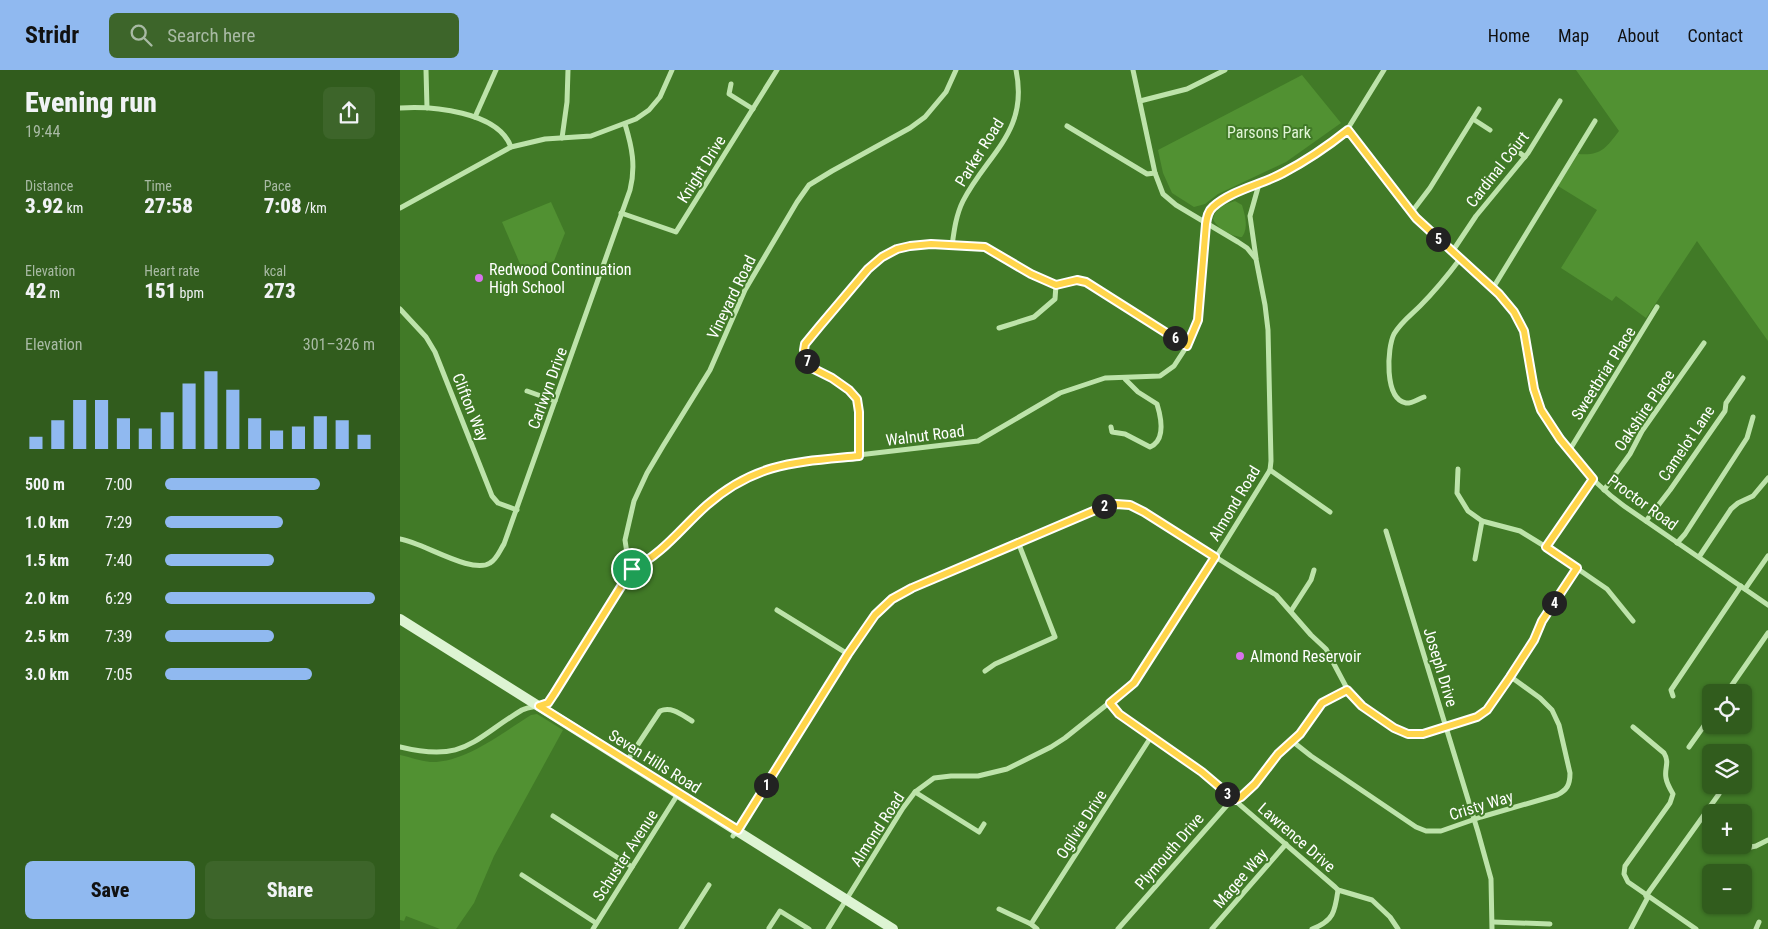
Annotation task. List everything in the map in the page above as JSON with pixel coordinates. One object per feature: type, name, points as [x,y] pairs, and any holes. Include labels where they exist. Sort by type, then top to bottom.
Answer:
[{"type":"street","points":[[426,70],[427,108]]},
{"type":"street","points":[[475,117],[496,70]]},
{"type":"street","points":[[562,138],[568,94],[568,70]]},
{"type":"street","points":[[400,208],[511,147],[538,140],[592,136],[643,115],[655,104],[664,90],[672,70]]},
{"type":"street","name":"Knight Drive","points":[[621,213],[676,232],[777,70]]},
{"type":"street","name":"Vineyard Road","points":[[632,569],[628,560],[625,540],[634,500],[647,473],[710,370],[745,290],[797,202],[810,185],[910,128],[925,117],[946,92],[956,70]]},
{"type":"street","name":"Parker Road","points":[[952,246],[956,221],[963,202],[998,151],[1012,125],[1018,99],[1016,70]]},
{"type":"street","points":[[1133,70],[1155,173],[1164,194],[1206,224],[1247,248],[1256,259]]},
{"type":"street","points":[[1140,101],[1187,89],[1225,70]]},
{"type":"street","points":[[1348,130],[1384,70]]},
{"type":"street","points":[[732,84],[729,94],[753,109]]},
{"type":"street","name":"Cardinal Court","points":[[1452,252],[1480,211],[1525,157],[1560,102]]},
{"type":"street","points":[[400,108],[456,111],[475,117],[499,131],[507,139],[511,147]]},
{"type":"street","points":[[1411,213],[1479,109]]},
{"type":"street","points":[[1473,119],[1490,130]]},
{"type":"street","points":[[1492,288],[1595,121]]},
{"type":"street","name":"Carlwyn Drive","points":[[400,539],[419,544],[466,564],[488,565],[496,558],[504,544],[630,190],[634,172],[633,152],[624,124]]},
{"type":"street","points":[[1067,126],[1147,174],[1155,173]]},
{"type":"street","name":"Walnut Road","points":[[539,706],[548,703],[632,569],[646,562],[663,549],[705,506],[729,486],[764,470],[790,463],[978,441],[1060,393],[1105,378],[1125,379],[1160,376],[1174,366],[1187,346],[1198,320],[1207,215],[1212,207],[1229,196],[1282,173],[1348,130]]},
{"type":"street","name":"Proctor Road","points":[[1348,130],[1411,213],[1508,303],[1520,322],[1526,342],[1537,400],[1553,430],[1593,479],[1604,490],[1646,521],[1768,605]]},
{"type":"street","points":[[1511,146],[1525,157]]},
{"type":"street","name":"Almond Road","points":[[828,929],[903,808],[916,792],[934,778],[978,776],[1007,769],[1065,738],[1134,683],[1270,470],[1268,330],[1250,216],[1259,184]]},
{"type":"street","points":[[859,456],[859,412],[857,399],[849,390],[832,378],[812,368],[805,356],[805,344],[868,269],[882,257],[897,249],[931,244],[985,247],[1031,274],[1056,285],[1077,280],[1086,282],[1187,346]]},
{"type":"street","points":[[1424,397],[1408,403],[1403,402],[1396,395],[1389,382],[1389,356],[1393,335],[1403,322],[1439,286],[1460,259]]},
{"type":"street","points":[[999,328],[1034,317],[1055,298],[1056,285]]},
{"type":"street","name":"Sweetbriar Place","points":[[1569,451],[1657,308]]},
{"type":"street","name":"Clifton Way","points":[[400,309],[426,337],[435,352],[492,496],[498,503],[516,510]]},
{"type":"street","name":"Oakshire Place","points":[[1604,490],[1704,343]]},
{"type":"street","name":"Camelot Lane","points":[[1646,521],[1726,411],[1726,403],[1743,378]]},
{"type":"street","points":[[1111,427],[1112,432],[1125,434],[1150,447],[1156,445],[1160,435],[1161,419],[1157,404],[1138,392],[1125,379]]},
{"type":"street","points":[[526,391],[555,401]]},
{"type":"street","points":[[1678,542],[1747,438],[1754,417]]},
{"type":"street","points":[[1458,469],[1457,493],[1468,511],[1482,521],[1520,531],[1546,547],[1607,590],[1632,622]]},
{"type":"street","points":[[1270,470],[1330,512]]},
{"type":"street","points":[[1699,557],[1731,510],[1753,496],[1768,478]]},
{"type":"street","points":[[1546,547],[1593,479]]},
{"type":"street","points":[[735,833],[848,654],[875,615],[892,599],[912,588],[1105,506],[1116,504],[1130,505],[1144,512],[1276,595],[1331,656],[1347,690],[1362,706],[1404,733],[1419,734],[1466,722],[1482,714],[1491,705],[1510,677],[1534,640],[1542,621],[1577,568]]},
{"type":"street","points":[[1475,559],[1482,521]]},
{"type":"street","name":"Joseph Drive","points":[[1386,531],[1475,819],[1491,879],[1492,929]]},
{"type":"street","points":[[985,671],[995,664],[1055,637],[1018,542]]},
{"type":"street","points":[[1673,696],[1671,690],[1768,556]]},
{"type":"street","points":[[1291,612],[1311,580],[1314,570]]},
{"type":"street","points":[[777,610],[848,654]]},
{"type":"street","name":"Seven Hills Road","points":[[400,619],[678,794],[735,833],[893,929]]},
{"type":"street","points":[[1733,684],[1768,633]]},
{"type":"street","name":"Cristy Way","points":[[1292,741],[1311,756],[1421,829],[1437,832],[1557,795],[1564,792],[1570,781],[1559,725],[1552,710],[1540,698],[1510,677]]},
{"type":"street","name":"Plymouth Drive","points":[[1118,929],[1228,803],[1241,797],[1255,784],[1278,754],[1302,731],[1322,703],[1347,690]]},
{"type":"street","name":"Lawrence Drive","points":[[1110,703],[1119,714],[1202,772],[1338,890],[1372,900],[1398,929]]},
{"type":"street","points":[[400,747],[433,753],[460,749],[480,740],[525,709],[539,706]]},
{"type":"street","points":[[626,762],[660,711],[671,709],[692,721]]},
{"type":"street","points":[[1633,727],[1664,754],[1667,759],[1668,764],[1665,776],[1673,794],[1670,803],[1625,866],[1624,874],[1628,882],[1696,929]]},
{"type":"street","points":[[1690,747],[1702,729]]},
{"type":"street","name":"Ogilvie Drive","points":[[1031,924],[1151,737]]},
{"type":"street","points":[[916,792],[979,832],[984,824]]},
{"type":"street","name":"Schuster Avenue","points":[[592,929],[678,794]]},
{"type":"street","points":[[1631,929],[1647,896],[1719,794]]},
{"type":"street","points":[[553,816],[632,867]]},
{"type":"street","points":[[1752,847],[1768,840]]},
{"type":"street","name":"Magee Way","points":[[1212,929],[1286,844]]},
{"type":"street","points":[[522,875],[596,923]]},
{"type":"street","points":[[681,929],[709,885]]},
{"type":"street","points":[[1312,929],[1325,924],[1332,916],[1336,906],[1338,890]]},
{"type":"street","points":[[999,909],[1031,924],[1037,929]]},
{"type":"street","points":[[769,928],[780,911],[810,929]]},
{"type":"street","points":[[1493,922],[1550,924]]},
{"type":"street","points":[[1756,929],[1758,922]]},
{"type":"green space","points":[[1576,70],[1768,70],[1768,341],[1697,241],[1646,318],[1616,296],[1612,301],[1561,268],[1597,210],[1558,186],[1578,154],[1592,154],[1602,150],[1619,131]]},
{"type":"green space","name":"Parsons Park","points":[[1302,75],[1341,123],[1286,162],[1218,194],[1205,204],[1194,207],[1172,193],[1163,173],[1158,150]]},
{"type":"green space","points":[[1235,201],[1242,205],[1245,217],[1246,226],[1242,237],[1225,231],[1213,219],[1218,209]]},
{"type":"green space","points":[[551,202],[565,233],[554,261],[524,273],[502,222]]},
{"type":"green space","points":[[537,714],[563,730],[494,856],[474,903],[456,929],[440,929],[406,916],[404,921],[400,920],[400,755],[430,762],[456,758],[483,746],[531,715]]},
{"type":"place","name":"Redwood Continuation High School","points":[[479,278]]},
{"type":"place","name":"Almond Reservoir","points":[[1240,656]]},
{"type":"route","points":[[1348,130],[1401,200],[1428,231],[1508,303],[1524,331],[1534,389],[1541,410],[1553,430],[1593,479],[1546,547],[1577,568],[1542,621],[1534,640],[1487,710],[1466,722],[1423,734],[1412,735],[1398,730],[1362,706],[1354,700],[1347,690],[1322,703],[1300,734],[1281,750],[1250,790],[1235,800],[1202,772],[1119,714],[1110,703],[1134,683],[1190,599],[1215,557],[1130,505],[1116,504],[1105,506],[912,588],[892,599],[875,615],[848,654],[738,830],[539,706],[548,703],[632,569],[646,562],[663,549],[705,506],[729,486],[764,470],[790,463],[859,456],[859,412],[857,399],[849,390],[832,378],[812,368],[808,363],[804,350],[805,344],[819,327],[868,269],[882,257],[897,249],[910,246],[931,244],[985,247],[1031,274],[1056,285],[1077,280],[1086,282],[1187,346],[1198,320],[1207,215],[1212,207],[1229,196],[1282,173],[1348,130]]}]
